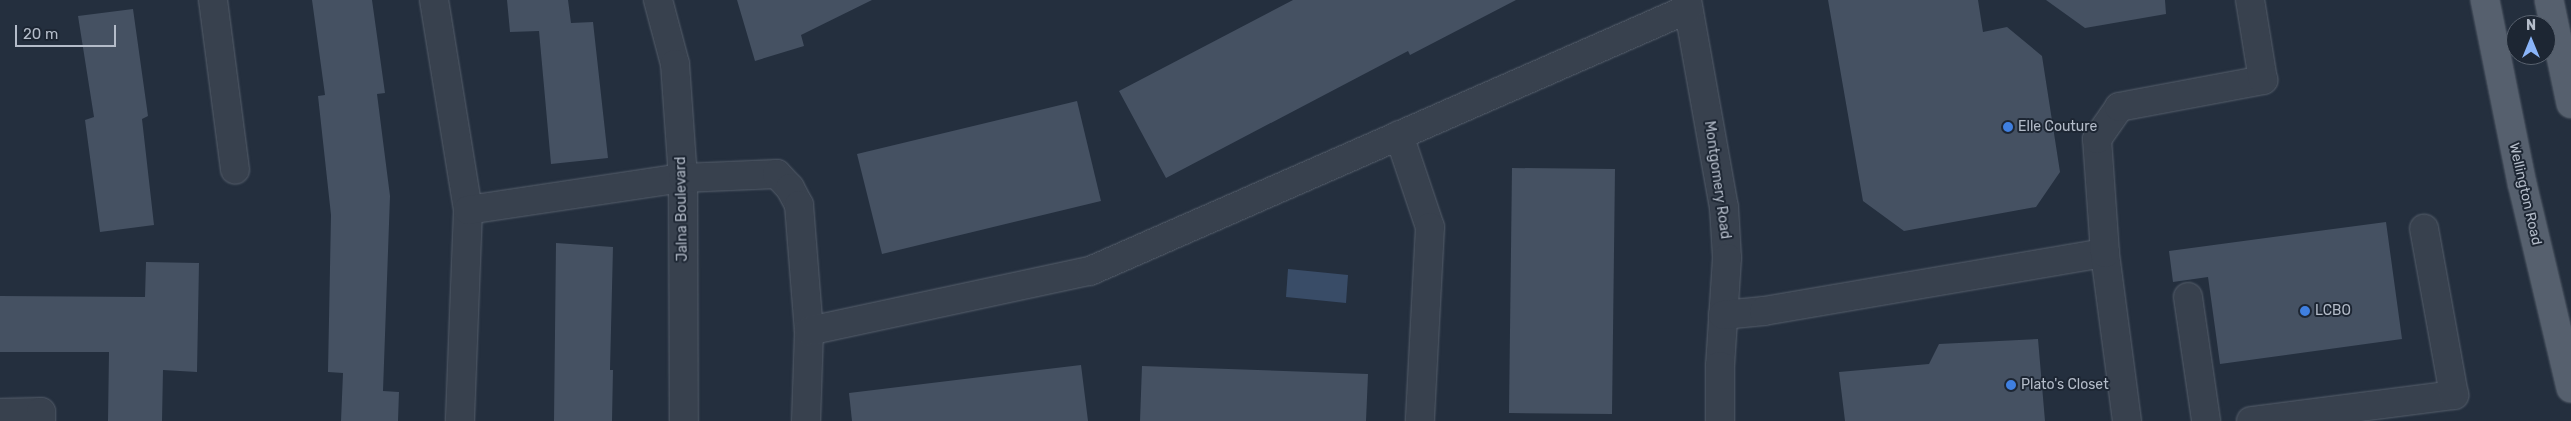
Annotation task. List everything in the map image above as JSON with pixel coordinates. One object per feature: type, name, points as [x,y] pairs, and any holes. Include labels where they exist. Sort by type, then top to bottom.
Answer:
[{"type":"main road","name":"Wellington Road","points":[[2485,0],[2522,183],[2571,388]]},
{"type":"main road","points":[[2549,0],[2571,104]]},
{"type":"street","points":[[213,0],[235,170]]},
{"type":"street","points":[[434,0],[468,210],[460,421]]},
{"type":"street","name":"Jalna Boulevard","points":[[658,0],[675,64],[683,178],[684,421]]},
{"type":"street","points":[[2127,421],[2106,253],[2097,139],[2120,107],[2263,80],[2250,0]]},
{"type":"street","points":[[809,331],[1090,271],[1399,135],[1687,5]]},
{"type":"street","name":"Montgomery Road","points":[[1687,5],[1724,208],[1727,258],[1720,366],[1720,421]]},
{"type":"street","points":[[1399,135],[1430,227],[1420,421]]},
{"type":"street","points":[[468,210],[683,178],[777,174],[790,188],[799,205],[809,331],[806,421]]},
{"type":"street","points":[[2251,421],[2454,395],[2424,229]]},
{"type":"street","points":[[1723,315],[1764,312],[2106,253]]},
{"type":"street","points":[[2188,297],[2206,421]]},
{"type":"street","points":[[0,413],[41,412],[41,421]]},
{"type":"water","points":[[1288,269],[1348,275],[1346,303],[1286,297]]},
{"type":"building","points":[[312,0],[372,0],[385,93],[377,94],[390,196],[383,391],[399,392],[398,421],[341,421],[343,373],[328,372],[331,215],[318,96],[325,95]]},
{"type":"building","points":[[507,0],[568,0],[571,23],[593,22],[608,158],[551,164],[539,31],[510,32]]},
{"type":"building","points":[[737,0],[872,0],[801,35],[804,46],[755,61]]},
{"type":"building","points":[[1293,0],[1516,0],[1410,55],[1408,51],[1166,178],[1119,91]]},
{"type":"building","points":[[1828,0],[1978,0],[1983,32],[2007,27],[2042,56],[2060,172],[2036,207],[1904,231],[1863,201]]},
{"type":"building","points":[[2046,0],[2165,0],[2166,14],[2085,28]]},
{"type":"building","points":[[133,9],[148,116],[142,119],[154,225],[100,232],[85,120],[94,117],[78,16]]},
{"type":"building","points":[[1077,101],[1101,201],[882,254],[857,154]]},
{"type":"building","points":[[1512,168],[1615,169],[1612,414],[1509,413]]},
{"type":"building","name":"LCBO","points":[[2386,222],[2402,339],[2220,364],[2208,277],[2173,282],[2169,251]]},
{"type":"building","points":[[556,243],[613,247],[610,370],[613,370],[612,421],[554,421]]},
{"type":"building","points":[[146,262],[199,263],[197,372],[163,370],[162,421],[108,421],[109,352],[0,352],[0,296],[145,297]]},
{"type":"building","points":[[2038,339],[2045,421],[1845,421],[1839,372],[1929,364],[1939,344]]},
{"type":"building","points":[[1081,365],[1088,421],[852,421],[849,393]]},
{"type":"building","points":[[1142,366],[1368,374],[1366,421],[1140,421]]},
{"type":"place","name":"Elle Couture","points":[[2008,127]]},
{"type":"place","name":"LCBO","points":[[2305,311]]},
{"type":"place","name":"Plato's Closet","points":[[2011,385]]}]
